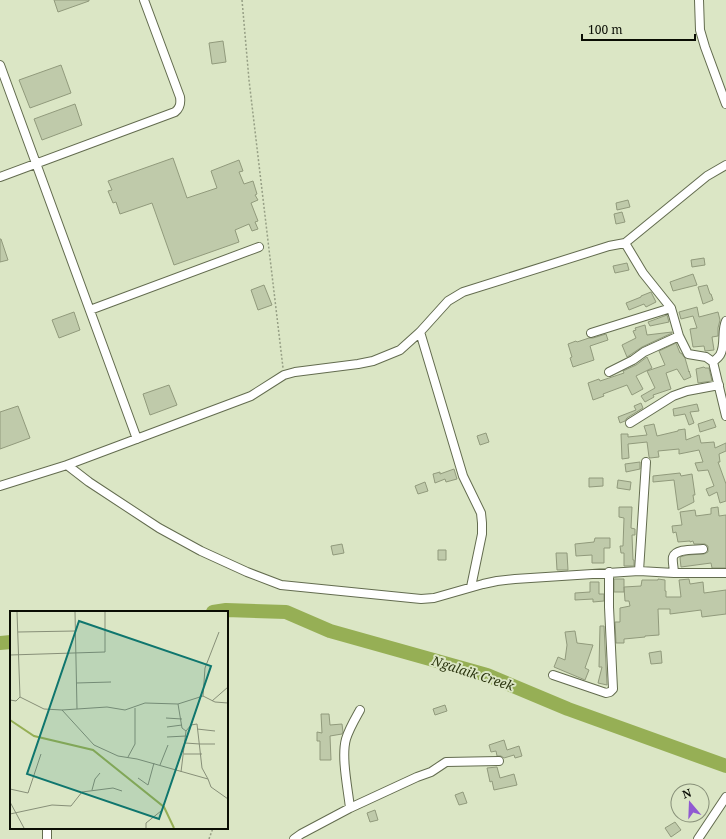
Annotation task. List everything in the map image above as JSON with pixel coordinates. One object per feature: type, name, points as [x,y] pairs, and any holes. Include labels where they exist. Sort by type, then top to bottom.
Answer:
[{"type":"street","points":[[0,177],[175,112],[179,109],[180,97],[144,0]]},
{"type":"street","points":[[699,0],[700,30],[726,104]]},
{"type":"street","points":[[0,65],[137,439]]},
{"type":"street","points":[[0,486],[67,465],[251,396],[284,375],[295,372],[373,361],[400,350],[420,332],[448,300],[463,292],[609,246],[625,243],[708,176],[726,165]]},
{"type":"street","points":[[625,243],[643,273],[672,308],[680,336],[688,354],[706,357],[713,362],[726,416]]},
{"type":"street","points":[[90,310],[258,247]]},
{"type":"street","points":[[591,333],[672,308]]},
{"type":"street","points":[[713,362],[720,355],[723,344],[723,329],[726,321]]},
{"type":"street","points":[[420,332],[463,476],[481,514],[482,534],[471,586]]},
{"type":"street","points":[[609,372],[633,360],[644,352],[680,336]]},
{"type":"street","points":[[630,423],[674,396],[687,391],[719,385]]},
{"type":"street","points":[[639,571],[646,462]]},
{"type":"street","points":[[67,465],[114,500],[166,532],[200,551],[281,585],[421,599],[434,598],[471,586],[497,581],[609,572],[639,571],[726,573]]},
{"type":"street","points":[[674,573],[673,558],[676,554],[680,551],[703,549]]},
{"type":"street","points":[[553,675],[606,693],[613,689],[609,572]]},
{"type":"street","points":[[350,808],[345,749],[348,733],[360,710]]},
{"type":"street","points":[[294,839],[300,834],[350,808],[431,772],[446,762],[498,761]]},
{"type":"street","points":[[698,839],[726,797]]},
{"type":"path","points":[[242,0],[249,80],[284,375]]},
{"type":"path","points":[[209,839],[213,829]]},
{"type":"building","points":[[54,0],[89,0],[89,1],[58,12]]},
{"type":"building","points":[[223,41],[226,62],[212,64],[209,43]]},
{"type":"building","points":[[61,65],[71,93],[30,108],[19,80]]},
{"type":"building","points":[[75,104],[82,125],[42,140],[34,119]]},
{"type":"building","points":[[173,158],[187,198],[217,188],[211,171],[239,160],[243,171],[239,172],[244,184],[253,181],[257,194],[255,195],[258,200],[251,203],[258,221],[255,222],[258,229],[252,231],[249,224],[235,230],[239,242],[174,265],[152,203],[120,214],[116,202],[113,203],[108,191],[112,190],[108,181]]},
{"type":"building","points":[[628,200],[630,207],[617,210],[616,203]]},
{"type":"building","points":[[622,212],[625,222],[616,224],[614,214]]},
{"type":"building","points":[[0,239],[8,260],[0,262]]},
{"type":"building","points":[[704,258],[705,265],[692,267],[691,260]]},
{"type":"building","points":[[627,263],[629,270],[615,273],[613,266]]},
{"type":"building","points":[[693,274],[697,285],[673,291],[670,282]]},
{"type":"building","points":[[264,285],[272,305],[258,310],[251,290]]},
{"type":"building","points":[[707,285],[713,300],[703,304],[698,287]]},
{"type":"building","points":[[651,292],[656,302],[646,307],[644,304],[629,310],[626,303]]},
{"type":"building","points":[[697,307],[699,317],[718,312],[720,320],[718,336],[712,337],[714,350],[705,351],[704,346],[693,347],[690,329],[697,328],[693,316],[681,319],[679,312]]},
{"type":"building","points":[[74,312],[80,330],[59,338],[52,320]]},
{"type":"building","points":[[667,315],[669,322],[650,326],[648,322]]},
{"type":"building","points":[[645,325],[647,335],[672,333],[642,347],[627,357],[622,345],[636,338],[633,331],[636,330],[635,328]]},
{"type":"building","points":[[606,334],[608,340],[590,346],[594,360],[573,367],[568,344]]},
{"type":"building","points":[[676,343],[680,353],[685,358],[691,377],[684,380],[677,369],[666,373],[671,389],[653,395],[654,397],[645,402],[641,396],[655,388],[647,371],[665,365],[659,351]]},
{"type":"building","points":[[647,357],[652,368],[636,376],[643,389],[632,395],[627,385],[603,394],[604,396],[593,400],[588,383],[599,379],[600,381],[624,373],[623,371],[636,365]]},
{"type":"building","points":[[704,367],[709,368],[712,381],[698,383],[696,369]]},
{"type":"building","points":[[169,385],[177,405],[150,415],[143,394]]},
{"type":"building","points":[[641,403],[643,408],[620,423],[618,417],[636,410],[634,406]]},
{"type":"building","points":[[697,404],[699,411],[690,412],[694,423],[689,425],[685,414],[674,416],[673,409]]},
{"type":"building","points":[[18,406],[30,438],[0,449],[0,412]]},
{"type":"building","points":[[713,419],[716,427],[700,432],[698,424]]},
{"type":"building","points":[[654,424],[657,436],[685,429],[686,440],[699,435],[701,443],[714,442],[715,448],[726,443],[726,451],[719,454],[720,462],[718,462],[726,484],[726,501],[720,503],[717,492],[709,496],[706,489],[714,486],[708,470],[698,471],[695,463],[703,462],[699,450],[679,454],[679,449],[658,451],[659,457],[650,458],[647,442],[628,444],[629,458],[622,459],[621,434],[628,434],[628,437],[647,435],[644,426]]},
{"type":"building","points":[[486,433],[489,442],[480,445],[477,436]]},
{"type":"building","points":[[640,462],[640,469],[626,472],[625,464]]},
{"type":"building","points":[[454,469],[457,479],[446,482],[445,479],[435,483],[433,474],[440,472],[440,474]]},
{"type":"building","points":[[680,473],[681,476],[692,474],[695,495],[693,495],[694,502],[678,510],[674,480],[653,482],[653,476]]},
{"type":"building","points":[[589,478],[603,478],[603,486],[589,487]]},
{"type":"building","points":[[618,480],[631,482],[630,490],[617,488]]},
{"type":"building","points":[[425,482],[428,491],[418,494],[415,486]]},
{"type":"building","points":[[619,507],[632,507],[631,528],[635,529],[635,535],[632,535],[634,566],[624,566],[624,553],[621,553],[620,546],[623,546],[624,518],[619,517]]},
{"type":"building","points":[[718,507],[719,516],[726,515],[726,568],[712,568],[711,563],[681,567],[680,557],[704,554],[708,552],[708,546],[705,544],[694,544],[693,541],[678,542],[676,532],[673,533],[672,526],[682,525],[680,512],[695,510],[696,516],[711,514],[711,508]]},
{"type":"building","points":[[595,538],[610,538],[610,548],[604,548],[604,563],[592,563],[592,555],[576,556],[575,544],[594,542]]},
{"type":"building","points":[[342,544],[344,553],[333,555],[331,546]]},
{"type":"building","points":[[438,550],[446,550],[446,560],[438,560]]},
{"type":"building","points":[[556,553],[567,553],[568,570],[557,570]]},
{"type":"building","points":[[614,579],[624,579],[624,592],[614,592]]},
{"type":"building","points":[[689,579],[690,584],[703,582],[704,593],[726,590],[726,614],[702,617],[701,610],[670,614],[670,609],[658,609],[659,635],[624,639],[624,643],[616,643],[615,622],[620,622],[620,608],[630,606],[629,601],[625,601],[624,587],[641,586],[642,580],[665,580],[666,597],[681,597],[679,580]]},
{"type":"building","points":[[590,582],[599,582],[599,594],[604,594],[604,601],[593,602],[593,599],[575,600],[575,593],[590,592]]},
{"type":"building","points":[[600,626],[604,626],[607,685],[598,683],[602,667],[599,667]]},
{"type":"building","points":[[575,631],[577,643],[593,645],[585,668],[589,670],[585,680],[554,667],[558,657],[565,660],[567,645],[565,632]]},
{"type":"building","points":[[661,651],[662,663],[651,664],[649,653]]},
{"type":"building","points":[[445,705],[447,711],[435,715],[433,709]]},
{"type":"building","points":[[321,714],[329,714],[330,725],[342,724],[342,734],[330,736],[331,760],[320,760],[320,741],[317,741],[317,732],[322,733]]},
{"type":"building","points":[[504,740],[507,750],[519,746],[522,756],[515,758],[514,755],[504,758],[497,756],[496,751],[491,752],[489,745]]},
{"type":"building","points":[[497,767],[500,778],[514,774],[517,785],[494,790],[492,781],[490,782],[487,768]]},
{"type":"building","points":[[463,792],[467,803],[459,805],[455,795]]},
{"type":"building","points":[[375,810],[378,820],[370,822],[367,813]]},
{"type":"building","points":[[676,823],[681,830],[671,837],[665,828]]},
{"type":"waterway","name":"Ngalaik Creek","points":[[220,611],[286,612],[330,631],[487,675],[568,709],[726,766]]},
{"type":"waterway","name":"Ngalaik Creek","points":[[0,643],[10,642]]}]
